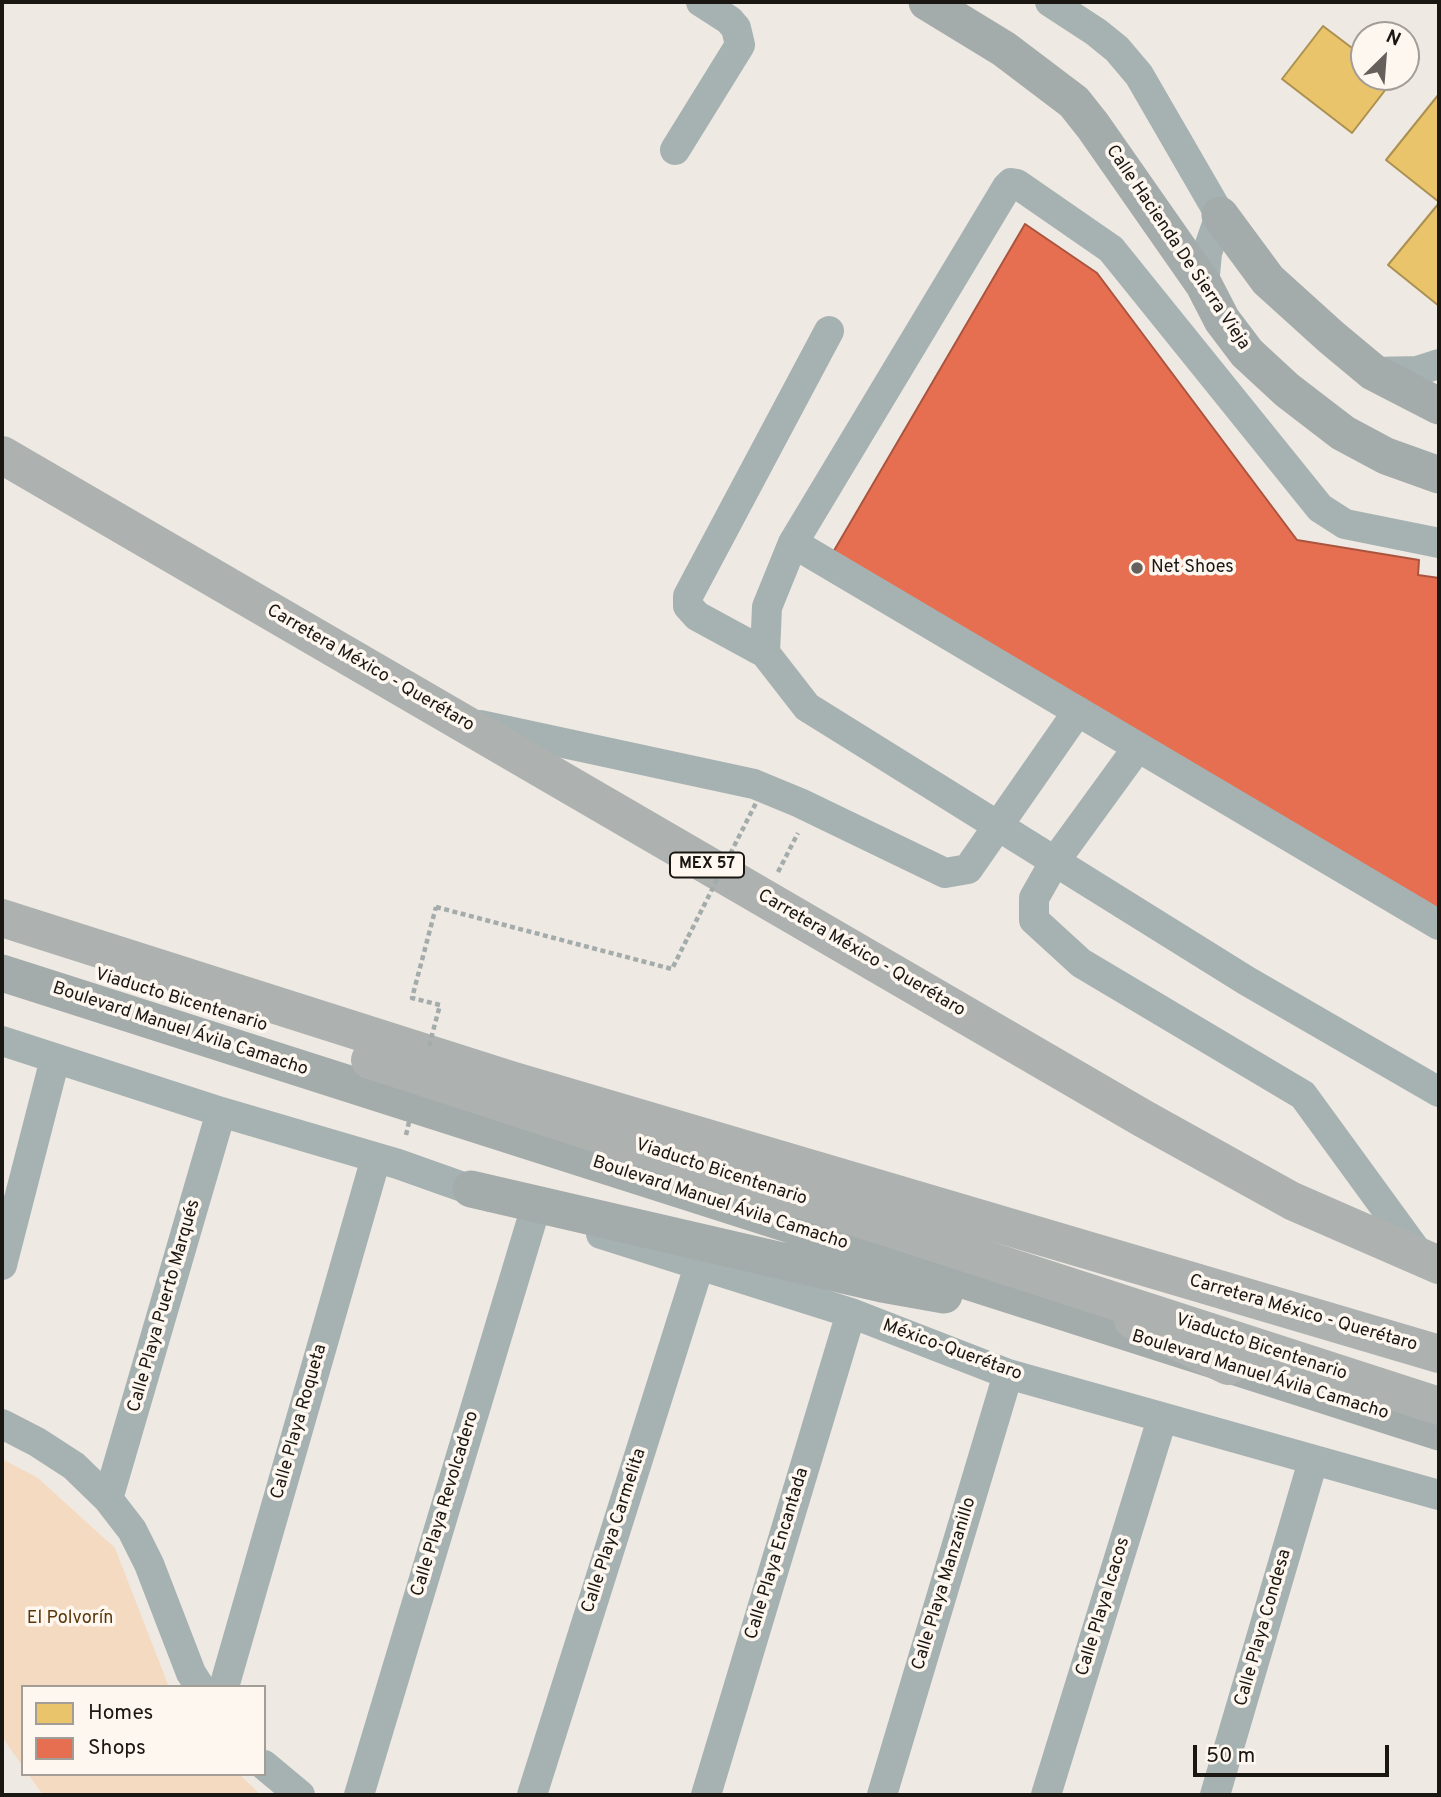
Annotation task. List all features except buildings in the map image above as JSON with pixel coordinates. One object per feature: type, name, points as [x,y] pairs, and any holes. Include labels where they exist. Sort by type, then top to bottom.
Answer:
[{"type":"highway","name":"Carretera México - Querétaro","points":[[2,455],[1144,1119],[1292,1200],[1433,1261]]},
{"type":"highway","name":"Carretera México - Querétaro","points":[[2,918],[511,1080],[1439,1354]]},
{"type":"highway","name":"Viaducto Bicentenario","points":[[2,946],[506,1102],[1439,1406]]},
{"type":"highway","points":[[842,1178],[1228,1366]]},
{"type":"main road","name":"Calle Hacienda De Sierra Vieja","points":[[927,2],[1004,50],[1074,103],[1204,285],[1222,320],[1247,353],[1287,390],[1343,433],[1386,456],[1439,475]]},
{"type":"main road","points":[[1220,215],[1268,280],[1331,337],[1373,372],[1439,406]]},
{"type":"main road","name":"Boulevard Manuel Ávila Camacho","points":[[2,972],[1439,1432]]},
{"type":"main road","points":[[471,1189],[882,1284],[1076,1317]]},
{"type":"street","points":[[675,150],[740,45],[736,28],[729,20],[701,2]]},
{"type":"street","points":[[1050,2],[1117,49],[1139,75],[1220,215],[1207,253],[1204,285]]},
{"type":"street","points":[[765,653],[767,607],[793,543],[1007,187],[1012,183],[1111,249],[1320,508],[1345,524],[1439,543]]},
{"type":"street","points":[[829,331],[688,596],[688,606],[697,616],[765,653],[807,707],[1247,981],[1439,1092]]},
{"type":"street","points":[[1373,372],[1417,371],[1439,364]]},
{"type":"street","points":[[793,543],[1439,925]]},
{"type":"street","points":[[459,721],[754,784],[800,803],[945,873],[968,869],[1078,711]]},
{"type":"street","points":[[1138,747],[1055,861],[1034,898],[1034,920],[1082,963],[1303,1095],[1433,1261]]},
{"type":"street","name":"México-Querétaro","points":[[2,1041],[221,1112],[376,1158],[534,1213],[851,1313],[1008,1374],[1439,1495]]},
{"type":"street","points":[[2,1265],[55,1059]]},
{"type":"street","name":"Calle Playa Puerto Marqués","points":[[108,1499],[221,1112]]},
{"type":"street","name":"Calle Playa Roqueta","points":[[225,1685],[376,1158]]},
{"type":"street","name":"Calle Playa Revolcadero","points":[[359,1795],[534,1213]]},
{"type":"street","name":"Calle Playa Carmelita","points":[[532,1795],[699,1266]]},
{"type":"street","name":"Calle Playa Encantada","points":[[706,1795],[851,1313]]},
{"type":"street","name":"Calle Playa Manzanillo","points":[[882,1795],[1008,1374]]},
{"type":"street","name":"Calle Playa Icacos","points":[[1046,1795],[1162,1419]]},
{"type":"street","points":[[2,1424],[74,1466],[108,1499],[132,1530],[149,1564],[191,1673],[199,1685]]},
{"type":"street","name":"Calle Playa Condesa","points":[[1215,1795],[1313,1461]]},
{"type":"street","points":[[266,1767],[300,1795]]},
{"type":"path","points":[[426,1057],[440,1005],[412,998],[436,907],[672,969],[757,801]]},
{"type":"path","points":[[765,898],[803,824]]},
{"type":"path","points":[[406,1135],[416,1096]]},
{"type":"green space","name":"El Polvorín","points":[[2,1459],[38,1478],[115,1548],[168,1685],[21,1685],[21,1764],[2,1737]]},
{"type":"green space","points":[[29,1776],[241,1776],[261,1795],[43,1795]]},
{"type":"place","name":"Net Shoes","points":[[1137,568]]}]
